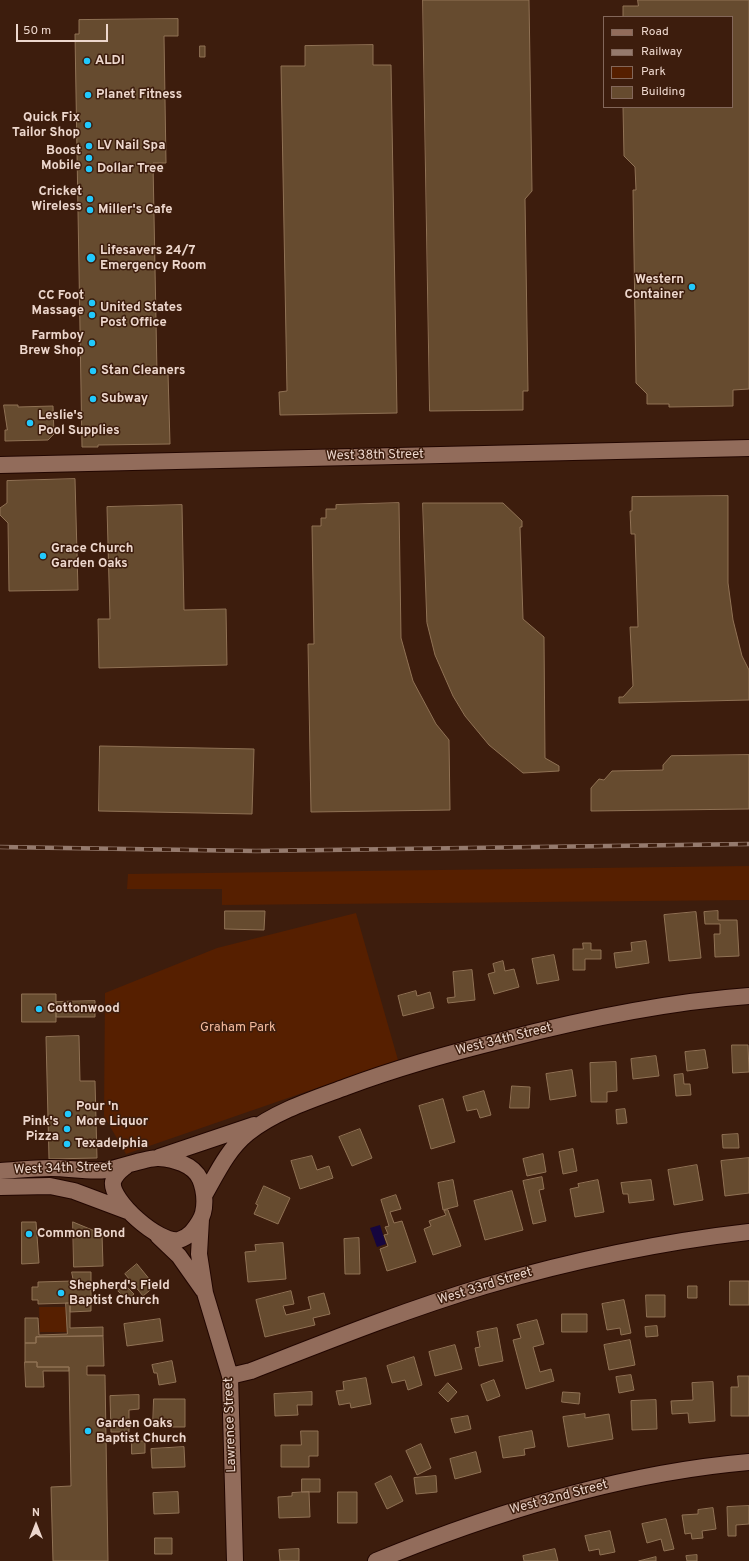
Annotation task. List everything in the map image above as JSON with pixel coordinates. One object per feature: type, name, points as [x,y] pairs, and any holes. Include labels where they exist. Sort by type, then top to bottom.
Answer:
[{"type":"street","name":"West 38th Street","points":[[0,465],[749,448]]},
{"type":"street","name":"West 34th Street","points":[[157,1158],[269,1120],[311,1100],[382,1074],[484,1044],[588,1019],[695,1000],[749,996]]},
{"type":"street","name":"West 34th Street","points":[[205,1194],[236,1145],[249,1133],[269,1120]]},
{"type":"street","points":[[157,1158],[183,1163],[194,1170],[199,1177],[205,1194],[201,1219],[189,1235],[179,1240],[170,1240],[158,1236],[130,1212],[116,1193],[113,1183],[117,1174],[126,1166],[157,1158]]},
{"type":"street","name":"West 34th Street","points":[[0,1171],[50,1168],[104,1170],[126,1166]]},
{"type":"street","name":"West 34th Street","points":[[0,1187],[50,1186],[74,1191],[130,1212]]},
{"type":"street","name":"Lawrence Street","points":[[201,1219],[199,1254],[205,1293],[230,1376],[235,1561]]},
{"type":"street","name":"West 33rd Street","points":[[230,1376],[251,1371],[432,1303],[538,1271],[659,1245],[749,1232]]},
{"type":"street","name":"Lawrence Street","points":[[158,1236],[179,1256],[205,1293]]},
{"type":"street","name":"West 32nd Street","points":[[376,1561],[436,1536],[499,1514],[557,1498],[678,1471],[749,1462]]},
{"type":"green space","points":[[749,866],[749,900],[222,905],[222,889],[127,889],[128,874]]},
{"type":"green space","name":"Graham Park","points":[[356,913],[398,1060],[126,1154],[104,1116],[105,993],[217,948]]},
{"type":"green space","points":[[39,1307],[66,1307],[67,1332],[40,1332]]},
{"type":"shaded area","points":[[380,1225],[386,1244],[377,1247],[370,1228]]},
{"type":"building","points":[[423,0],[529,0],[532,191],[525,199],[528,391],[523,391],[523,410],[430,411]]},
{"type":"building","name":"Western Container","points":[[638,0],[749,0],[749,389],[733,390],[733,406],[669,407],[669,404],[647,404],[647,394],[636,383],[633,190],[636,190],[635,167],[624,156],[623,108],[733,108],[733,16],[623,16],[623,6],[638,6]]},
{"type":"building","points":[[178,19],[178,36],[164,36],[166,163],[153,163],[157,373],[168,373],[170,444],[98,445],[98,447],[82,447],[75,34],[79,34],[79,20]]},
{"type":"building","points":[[373,45],[373,65],[391,65],[397,413],[280,415],[279,392],[287,391],[281,66],[305,66],[305,46]]},
{"type":"building","points":[[200,46],[205,46],[205,57],[200,57]]},
{"type":"building","name":"Leslie's Pool Supplies","points":[[4,405],[18,405],[18,407],[53,406],[54,434],[48,440],[5,441],[5,430],[7,430]]},
{"type":"building","name":"Grace Church Garden Oaks","points":[[75,479],[78,590],[9,591],[8,523],[0,515],[0,508],[7,503],[7,481]]},
{"type":"building","points":[[728,496],[728,583],[733,620],[742,656],[749,670],[749,700],[619,703],[619,697],[623,697],[633,686],[630,627],[638,627],[635,534],[631,534],[630,511],[632,511],[632,497]]},
{"type":"building","points":[[399,503],[401,638],[413,681],[436,724],[449,740],[450,810],[311,812],[308,644],[314,644],[312,526],[321,526],[321,518],[326,518],[326,509],[336,509],[336,505]]},
{"type":"building","points":[[423,503],[503,503],[522,521],[522,527],[520,527],[523,619],[544,637],[545,758],[559,766],[559,771],[523,773],[489,745],[465,716],[453,696],[435,655],[427,623]]},
{"type":"building","points":[[182,505],[184,610],[226,609],[227,665],[99,668],[98,619],[110,619],[107,507]]},
{"type":"building","points":[[100,746],[254,749],[252,814],[99,811]]},
{"type":"building","points":[[749,755],[749,809],[591,811],[591,788],[599,779],[604,780],[612,771],[663,770],[663,765],[671,756]]},
{"type":"building","points":[[225,911],[265,911],[264,930],[225,929]]},
{"type":"building","points":[[718,911],[718,920],[737,920],[739,956],[715,957],[714,934],[720,934],[720,924],[705,924],[704,912]]},
{"type":"building","points":[[696,912],[701,958],[669,961],[664,915]]},
{"type":"building","points":[[646,941],[649,963],[616,968],[614,953],[632,951],[631,943]]},
{"type":"building","points":[[583,943],[591,943],[591,950],[601,950],[601,959],[585,959],[585,970],[573,970],[573,949],[583,949]]},
{"type":"building","points":[[554,955],[559,980],[537,984],[532,959]]},
{"type":"building","points":[[503,961],[505,971],[514,969],[519,987],[494,994],[488,974],[495,972],[493,964]]},
{"type":"building","points":[[472,970],[475,1000],[448,1003],[447,998],[455,997],[453,972]]},
{"type":"building","points":[[416,991],[417,996],[430,992],[434,1008],[403,1016],[398,996]]},
{"type":"building","name":"Cottonwood","points":[[22,994],[56,994],[56,1022],[22,1022]]},
{"type":"building","points":[[95,1001],[95,1017],[56,1017],[56,1002]]},
{"type":"building","points":[[79,1036],[80,1081],[95,1081],[97,1158],[49,1159],[46,1037]]},
{"type":"building","points":[[732,1045],[748,1045],[749,1072],[733,1073]]},
{"type":"building","points":[[705,1050],[708,1068],[687,1071],[685,1052]]},
{"type":"building","points":[[656,1056],[659,1076],[633,1079],[631,1059]]},
{"type":"building","points":[[616,1062],[617,1091],[607,1092],[607,1102],[591,1102],[590,1063]]},
{"type":"building","points":[[572,1070],[576,1096],[550,1100],[546,1074]]},
{"type":"building","points":[[683,1074],[684,1084],[690,1084],[691,1095],[676,1096],[674,1075]]},
{"type":"building","points":[[512,1086],[530,1087],[529,1108],[510,1108]]},
{"type":"building","points":[[484,1091],[491,1115],[480,1118],[477,1109],[467,1111],[463,1097]]},
{"type":"building","points":[[443,1099],[455,1142],[431,1149],[419,1106]]},
{"type":"building","points":[[625,1109],[627,1123],[617,1124],[616,1110]]},
{"type":"building","points":[[360,1129],[372,1158],[352,1166],[339,1137]]},
{"type":"building","points":[[738,1134],[739,1148],[723,1148],[722,1135]]},
{"type":"building","points":[[573,1149],[577,1171],[563,1174],[559,1152]]},
{"type":"building","points":[[543,1154],[546,1172],[527,1176],[523,1159]]},
{"type":"building","points":[[312,1156],[317,1170],[329,1166],[333,1178],[300,1189],[291,1161]]},
{"type":"building","points":[[749,1158],[749,1193],[725,1196],[721,1161]]},
{"type":"building","points":[[697,1165],[703,1200],[674,1205],[668,1170]]},
{"type":"building","points":[[542,1177],[544,1189],[539,1190],[546,1221],[533,1224],[523,1181]]},
{"type":"building","points":[[453,1180],[458,1206],[443,1210],[438,1183]]},
{"type":"building","points":[[598,1180],[604,1212],[575,1217],[570,1189],[579,1187],[578,1184]]},
{"type":"building","points":[[651,1180],[654,1200],[629,1203],[628,1194],[623,1194],[621,1183]]},
{"type":"building","points":[[264,1186],[290,1198],[278,1224],[254,1214],[258,1205],[256,1204]]},
{"type":"building","points":[[512,1191],[523,1230],[485,1240],[474,1201]]},
{"type":"building","points":[[396,1195],[401,1209],[390,1212],[394,1223],[402,1221],[416,1262],[387,1271],[380,1249],[388,1246],[384,1235],[388,1234],[385,1227],[389,1226],[381,1200]]},
{"type":"building","points":[[448,1210],[461,1246],[433,1255],[424,1229],[431,1226],[429,1221],[446,1215],[444,1211]]},
{"type":"building","name":"Common Bond","points":[[22,1222],[36,1222],[39,1263],[22,1264]]},
{"type":"building","points":[[73,1222],[102,1234],[103,1266],[74,1267]]},
{"type":"building","points":[[359,1238],[360,1274],[345,1274],[344,1239]]},
{"type":"building","points":[[283,1243],[286,1279],[248,1282],[245,1252],[256,1251],[255,1245]]},
{"type":"building","points":[[137,1264],[155,1286],[143,1296],[125,1274]]},
{"type":"building","name":"Shepherd's Field Baptist Church","points":[[72,1272],[91,1272],[91,1311],[70,1312],[70,1303],[38,1304],[38,1300],[32,1300],[32,1287],[38,1287],[38,1282],[73,1281]]},
{"type":"building","points":[[730,1281],[749,1281],[749,1305],[730,1305]]},
{"type":"building","points":[[125,1285],[134,1294],[127,1300],[118,1291]]},
{"type":"building","points":[[688,1286],[697,1286],[697,1298],[688,1298]]},
{"type":"building","points":[[291,1291],[294,1304],[283,1306],[286,1315],[311,1309],[308,1297],[324,1293],[330,1314],[313,1318],[315,1325],[265,1337],[256,1300]]},
{"type":"building","points":[[646,1295],[665,1295],[665,1317],[647,1317]]},
{"type":"building","points":[[624,1300],[631,1333],[621,1335],[620,1328],[607,1330],[602,1304]]},
{"type":"building","points":[[66,1303],[70,1303],[70,1328],[103,1327],[103,1336],[36,1337],[36,1343],[25,1343],[25,1318],[38,1318],[39,1335],[67,1334]]},
{"type":"building","points":[[562,1314],[587,1314],[587,1332],[562,1332]]},
{"type":"building","points":[[160,1319],[163,1341],[127,1346],[124,1324]]},
{"type":"building","points":[[537,1320],[544,1344],[533,1347],[540,1372],[551,1369],[554,1381],[526,1389],[513,1340],[521,1338],[517,1325]]},
{"type":"building","points":[[657,1326],[658,1336],[646,1337],[645,1327]]},
{"type":"building","points":[[497,1328],[503,1361],[479,1366],[475,1348],[480,1347],[477,1332]]},
{"type":"building","name":"Garden Oaks Baptist Church","points":[[103,1336],[104,1366],[87,1366],[87,1375],[105,1375],[108,1561],[53,1561],[51,1487],[71,1486],[69,1367],[37,1367],[37,1362],[25,1362],[25,1343],[36,1343],[36,1337]]},
{"type":"building","points":[[630,1340],[635,1365],[609,1370],[604,1345]]},
{"type":"building","points":[[455,1345],[462,1369],[435,1376],[429,1352]]},
{"type":"building","points":[[414,1357],[422,1385],[408,1390],[405,1380],[392,1383],[387,1366]]},
{"type":"building","points":[[172,1361],[176,1382],[159,1385],[157,1373],[154,1373],[152,1365]]},
{"type":"building","points":[[25,1362],[37,1362],[37,1367],[69,1367],[69,1371],[43,1371],[44,1387],[26,1387]]},
{"type":"building","points":[[631,1375],[634,1390],[619,1393],[616,1377]]},
{"type":"building","points":[[738,1376],[749,1376],[749,1416],[731,1416],[731,1387],[738,1387]]},
{"type":"building","points":[[366,1378],[371,1404],[351,1408],[350,1403],[339,1405],[336,1391],[344,1390],[343,1382]]},
{"type":"building","points":[[494,1380],[500,1396],[487,1401],[481,1385]]},
{"type":"building","points":[[713,1382],[715,1421],[689,1423],[688,1413],[672,1414],[671,1401],[693,1400],[692,1383]]},
{"type":"building","points":[[448,1383],[457,1392],[448,1402],[439,1393]]},
{"type":"building","points":[[312,1392],[312,1405],[297,1405],[298,1415],[275,1416],[274,1394]]},
{"type":"building","points":[[563,1392],[580,1393],[579,1404],[562,1402]]},
{"type":"building","points":[[139,1395],[139,1409],[129,1410],[129,1432],[111,1432],[110,1396]]},
{"type":"building","points":[[154,1399],[185,1399],[185,1427],[153,1427]]},
{"type":"building","points":[[656,1400],[657,1429],[632,1430],[631,1401]]},
{"type":"building","points":[[585,1414],[585,1418],[609,1414],[613,1439],[568,1447],[563,1417]]},
{"type":"building","points":[[468,1416],[471,1429],[455,1433],[451,1419]]},
{"type":"building","points":[[301,1431],[318,1431],[318,1456],[309,1456],[309,1467],[281,1467],[281,1445],[301,1445]]},
{"type":"building","points":[[532,1431],[535,1447],[524,1449],[525,1455],[503,1458],[499,1437]]},
{"type":"building","points":[[132,1441],[145,1441],[145,1453],[132,1454]]},
{"type":"building","points":[[421,1444],[431,1468],[417,1475],[406,1451]]},
{"type":"building","points":[[184,1447],[185,1467],[152,1468],[151,1449]]},
{"type":"building","points":[[476,1452],[481,1472],[455,1479],[450,1459]]},
{"type":"building","points":[[391,1476],[403,1501],[387,1509],[375,1484]]},
{"type":"building","points":[[436,1476],[437,1492],[416,1494],[414,1478]]},
{"type":"building","points":[[302,1479],[320,1479],[320,1492],[302,1492]]},
{"type":"building","points":[[178,1492],[179,1513],[154,1514],[153,1493]]},
{"type":"building","points":[[309,1492],[310,1517],[279,1518],[278,1497],[292,1496],[292,1493]]},
{"type":"building","points":[[338,1492],[357,1492],[357,1523],[338,1523]]},
{"type":"building","points":[[749,1506],[749,1524],[736,1525],[736,1536],[728,1536],[727,1507]]},
{"type":"building","points":[[713,1508],[716,1529],[702,1531],[703,1538],[692,1539],[691,1533],[685,1534],[682,1515],[698,1514],[698,1510]]},
{"type":"building","points":[[666,1519],[674,1549],[664,1551],[661,1539],[647,1543],[642,1524]]},
{"type":"building","points":[[610,1531],[615,1552],[600,1555],[599,1549],[589,1551],[585,1536]]},
{"type":"building","points":[[155,1538],[172,1538],[172,1554],[155,1554]]},
{"type":"building","points":[[299,1549],[299,1561],[280,1561],[279,1550]]},
{"type":"building","points":[[555,1549],[558,1561],[524,1561],[523,1556]]},
{"type":"building","points":[[697,1555],[697,1561],[687,1561],[686,1556]]},
{"type":"building","points":[[656,1557],[656,1561],[639,1561]]},
{"type":"railway","points":[[0,847],[256,851],[749,844]]},
{"type":"place","name":"ALDI","points":[[87,61]]},
{"type":"place","name":"Planet Fitness","points":[[88,95]]},
{"type":"place","name":"Quick Fix Tailor Shop","points":[[88,125]]},
{"type":"place","name":"LV Nail Spa","points":[[89,146]]},
{"type":"place","name":"Boost Mobile","points":[[89,158]]},
{"type":"place","name":"Dollar Tree","points":[[89,169]]},
{"type":"place","name":"Cricket Wireless","points":[[90,199]]},
{"type":"place","name":"Miller's Cafe","points":[[90,210]]},
{"type":"place","name":"Lifesavers 24/7 Emergency Room","points":[[91,258]]},
{"type":"place","name":"Western Container","points":[[692,287]]},
{"type":"place","name":"CC Foot Massage","points":[[92,303]]},
{"type":"place","name":"United States Post Office","points":[[92,315]]},
{"type":"place","name":"Farmboy Brew Shop","points":[[92,343]]},
{"type":"place","name":"Stan Cleaners","points":[[93,371]]},
{"type":"place","name":"Subway","points":[[93,399]]},
{"type":"place","name":"Leslie's Pool Supplies","points":[[30,423]]},
{"type":"place","name":"Grace Church Garden Oaks","points":[[43,556]]},
{"type":"place","name":"Cottonwood","points":[[39,1009]]},
{"type":"place","name":"Pour 'n More Liquor","points":[[68,1114]]},
{"type":"place","name":"Pink's Pizza","points":[[67,1129]]},
{"type":"place","name":"Texadelphia","points":[[67,1144]]},
{"type":"place","name":"Common Bond","points":[[29,1234]]},
{"type":"place","name":"Shepherd's Field Baptist Church","points":[[61,1293]]},
{"type":"place","name":"Garden Oaks Baptist Church","points":[[88,1431]]}]
